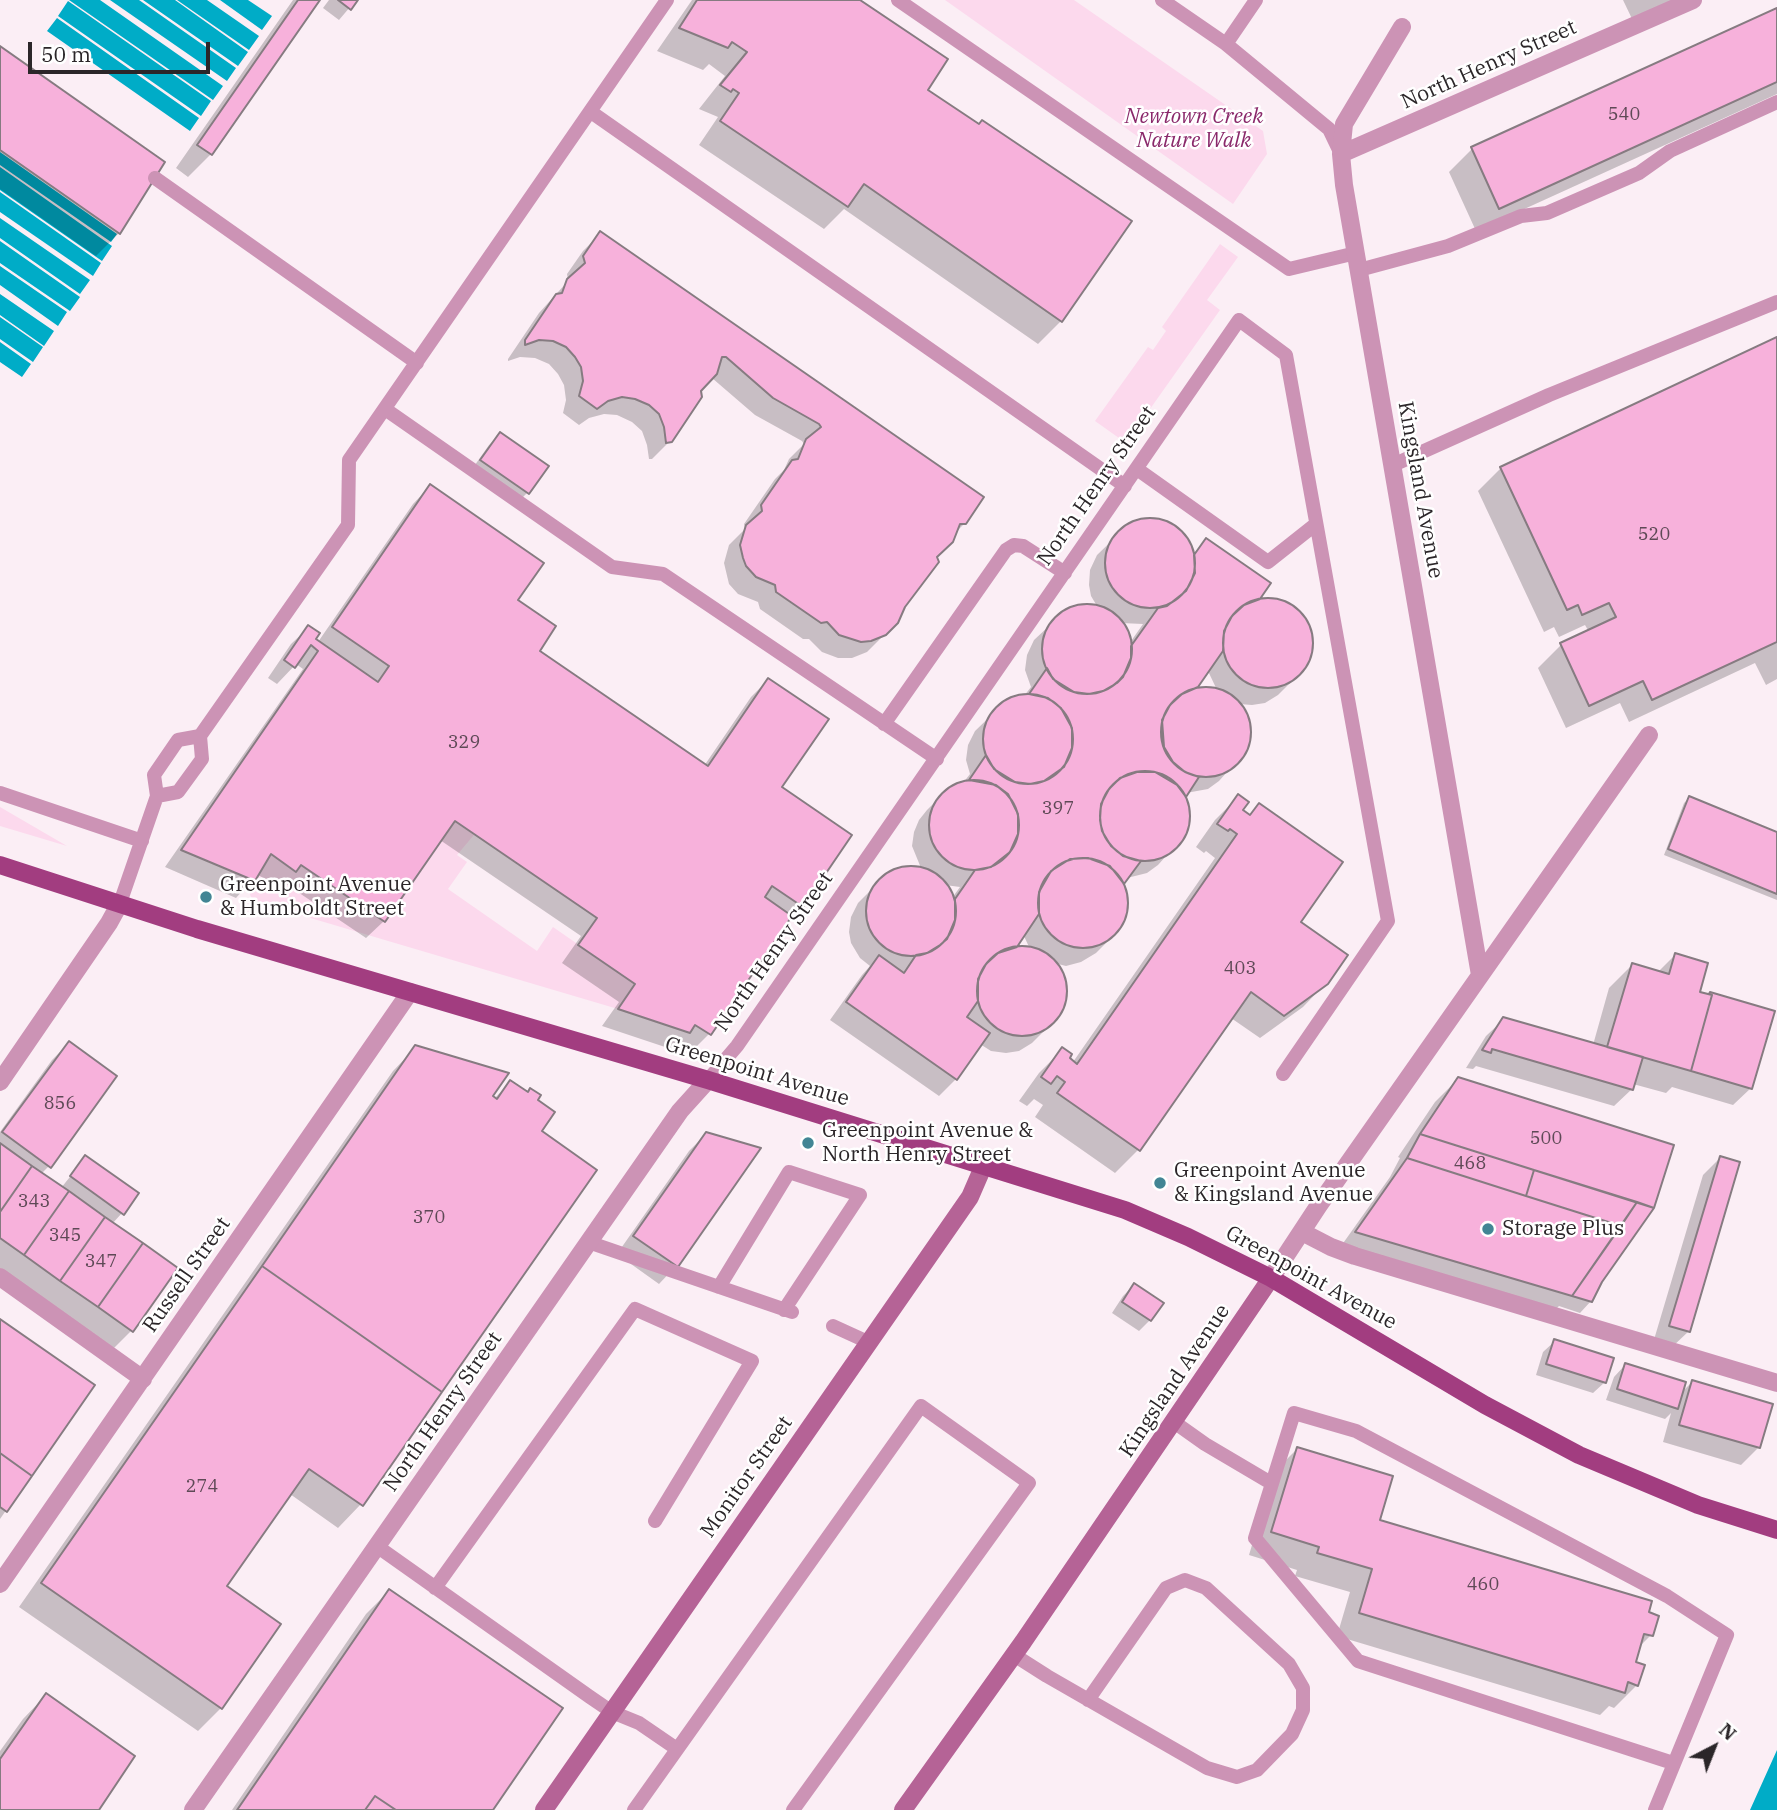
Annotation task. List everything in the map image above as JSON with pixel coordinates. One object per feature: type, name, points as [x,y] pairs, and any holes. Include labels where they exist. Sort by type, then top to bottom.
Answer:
[{"type":"main road","name":"Greenpoint Avenue","points":[[0,865],[186,925],[708,1080],[1125,1210],[1272,1278],[1485,1405],[1544,1437],[1619,1473],[1698,1505],[1777,1530]]},
{"type":"main road","name":"Monitor Street","points":[[544,1810],[970,1197],[983,1167]]},
{"type":"main road","name":"Kingsland Avenue","points":[[903,1810],[1014,1655],[1272,1278]]},
{"type":"street","name":"North Henry Street","points":[[1341,154],[1693,0]]},
{"type":"street","name":"Kingsland Avenue","points":[[1402,27],[1344,124],[1341,154],[1480,975]]},
{"type":"street","name":"Kingsland Avenue","points":[[1272,1278],[1648,735]]},
{"type":"street","points":[[0,1082],[120,903]]},
{"type":"street","name":"Russell Street","points":[[0,1584],[410,992]]},
{"type":"street","name":"North Henry Street","points":[[193,1810],[680,1111],[708,1080]]},
{"type":"street","name":"Greenpoint Avenue","points":[[1302,1231],[1349,1254],[1777,1383]]},
{"type":"street","points":[[0,1277],[143,1379]]},
{"type":"lane","points":[[157,796],[178,792],[202,759],[200,736],[348,525],[349,460],[667,0]]},
{"type":"lane","points":[[898,0],[1289,269],[1358,262],[1448,246],[1521,216],[1547,213],[1639,173],[1670,151],[1777,102]]},
{"type":"lane","points":[[1161,0],[1226,44],[1329,129],[1341,154]]},
{"type":"lane","points":[[1226,44],[1256,0]]},
{"type":"lane","points":[[591,112],[1125,486]]},
{"type":"lane","points":[[155,178],[417,362]]},
{"type":"lane","points":[[1393,465],[1549,395],[1777,302]]},
{"type":"lane","name":"North Henry Street","points":[[708,1080],[737,1046],[1239,320],[1286,355],[1316,524]]},
{"type":"lane","points":[[385,409],[611,567],[663,575],[937,759]]},
{"type":"lane","points":[[1136,469],[1268,562],[1316,524],[1388,921],[1283,1074]]},
{"type":"lane","points":[[884,724],[1006,550],[1014,545],[1023,546],[1065,573]]},
{"type":"lane","points":[[120,903],[157,796],[154,775],[178,740],[200,736]]},
{"type":"lane","points":[[0,793],[142,841]]},
{"type":"lane","points":[[589,1242],[788,1311],[860,1195],[789,1172],[719,1287]]},
{"type":"lane","points":[[435,1588],[635,1309],[752,1361],[655,1521]]},
{"type":"lane","points":[[832,1326],[868,1342]]},
{"type":"lane","points":[[634,1810],[921,1406],[1029,1483],[793,1810]]},
{"type":"lane","points":[[1655,1810],[1727,1635],[1667,1596],[1356,1430],[1294,1413],[1255,1538],[1358,1661],[1673,1763]]},
{"type":"lane","points":[[1174,1422],[1205,1444],[1271,1483]]},
{"type":"lane","points":[[377,1547],[612,1712],[639,1723],[677,1749]]},
{"type":"lane","points":[[1014,1655],[1088,1700],[1207,1768],[1237,1777],[1257,1770],[1292,1734],[1303,1710],[1303,1688],[1289,1664],[1216,1597],[1206,1588],[1185,1580],[1166,1588],[1088,1700]]},
{"type":"green space","name":"Newtown Creek Nature Walk","points":[[945,0],[1074,0],[1263,131],[1267,154],[1233,204]]},
{"type":"green space","points":[[1220,244],[1238,257],[1207,300],[1220,310],[1126,443],[1095,421],[1148,347],[1153,350],[1166,331],[1162,327]]},
{"type":"green space","points":[[0,807],[67,846],[0,826]]},
{"type":"green space","points":[[455,821],[474,835],[457,855],[467,862],[448,889],[537,951],[553,927],[635,984],[618,1009],[253,901],[241,876],[255,881],[271,854],[296,871],[301,865],[385,922]]},
{"type":"water","points":[[69,0],[100,0],[223,86],[213,100]]},
{"type":"water","points":[[110,0],[139,0],[236,68],[227,81]]},
{"type":"water","points":[[143,0],[175,0],[248,52],[238,66]]},
{"type":"water","points":[[177,0],[207,0],[259,36],[249,50]]},
{"type":"water","points":[[220,0],[248,0],[272,16],[262,30]]},
{"type":"water","points":[[68,1],[211,101],[201,116],[58,16]]},
{"type":"water","points":[[57,18],[199,118],[190,131],[47,31]]},
{"type":"water","points":[[0,152],[117,234],[111,242],[0,165]]},
{"type":"water","points":[[0,167],[112,246],[102,261],[0,190]]},
{"type":"water","points":[[0,192],[101,263],[93,276],[0,212]]},
{"type":"water","points":[[0,218],[90,280],[80,294],[0,238]]},
{"type":"water","points":[[0,241],[80,297],[70,311],[0,263]]},
{"type":"water","points":[[0,266],[67,312],[58,326],[0,285]]},
{"type":"water","points":[[0,294],[54,331],[44,346],[0,315]]},
{"type":"water","points":[[0,317],[43,347],[33,362],[0,339]]},
{"type":"water","points":[[0,342],[31,364],[22,377],[0,362]]},
{"type":"water","points":[[1777,1750],[1777,1810],[1750,1810]]},
{"type":"building","points":[[298,0],[320,0],[212,155],[197,145]]},
{"type":"building","points":[[338,0],[358,0],[351,10]]},
{"type":"building","points":[[697,0],[860,0],[948,59],[928,90],[979,124],[982,120],[1132,221],[1062,322],[864,184],[848,207],[720,121],[739,93],[733,89],[731,92],[720,85],[747,52],[732,42],[728,48],[679,28]]},
{"type":"building","points":[[1777,8],[1777,82],[1499,209],[1471,147]]},
{"type":"building","points":[[0,46],[165,162],[120,234],[0,150]]},
{"type":"building","points":[[600,231],[984,497],[966,524],[960,524],[953,542],[937,557],[939,562],[905,607],[898,623],[886,635],[861,642],[839,635],[827,622],[821,623],[776,592],[775,585],[756,577],[743,558],[740,545],[746,525],[762,511],[761,505],[792,460],[798,459],[806,439],[821,427],[819,424],[773,398],[726,357],[722,357],[717,374],[701,391],[702,397],[672,442],[666,443],[659,414],[649,405],[622,397],[608,401],[597,409],[579,396],[583,381],[581,367],[566,347],[553,341],[539,340],[525,345],[525,340],[556,294],[562,293],[567,279],[585,263],[583,256]]},
{"type":"building","points":[[1777,337],[1777,642],[1652,700],[1643,681],[1589,706],[1560,643],[1616,617],[1609,603],[1582,615],[1578,605],[1567,610],[1500,467]]},
{"type":"building","points":[[500,432],[549,466],[529,494],[480,460]]},
{"type":"building","points":[[430,484],[544,563],[518,600],[556,626],[540,651],[708,766],[768,678],[829,719],[782,787],[852,835],[803,907],[772,886],[765,897],[792,916],[711,1035],[695,1025],[690,1033],[618,1009],[635,984],[578,945],[597,918],[455,821],[385,922],[301,865],[296,872],[271,854],[255,881],[181,850],[318,651],[311,645],[295,668],[284,660],[308,625],[320,633],[316,639],[378,682],[389,666],[332,627]]},
{"type":"building","points":[[1150,518],[1167,522],[1182,531],[1191,546],[1195,563],[1191,580],[1182,595],[1167,604],[1150,608],[1133,604],[1118,595],[1109,580],[1105,563],[1109,546],[1118,531],[1133,522]]},
{"type":"building","points":[[1206,538],[1271,583],[1260,599],[1244,605],[1232,616],[1224,631],[1223,651],[1198,687],[1182,694],[1170,705],[1162,720],[1164,747],[1173,762],[1185,772],[1199,777],[1186,797],[1177,785],[1155,772],[1137,772],[1120,778],[1109,789],[1101,804],[1102,831],[1111,846],[1123,856],[1141,861],[1124,884],[1110,866],[1088,858],[1070,859],[1051,871],[1039,892],[1039,914],[1017,947],[998,953],[986,964],[978,979],[978,1001],[967,1017],[990,1033],[957,1080],[846,1002],[879,955],[904,973],[916,955],[927,953],[947,939],[955,920],[955,899],[975,870],[991,867],[1010,852],[1018,834],[1018,814],[1008,794],[996,785],[969,780],[986,755],[994,769],[1015,782],[1030,784],[1044,781],[1064,767],[1072,748],[1072,728],[1061,708],[1048,698],[1029,694],[1047,668],[1053,679],[1074,692],[1089,694],[1103,691],[1117,683],[1123,677],[1131,658],[1131,646],[1158,608],[1167,606],[1186,591],[1195,573],[1194,555]]},
{"type":"building","points":[[1268,598],[1285,602],[1300,611],[1309,626],[1313,643],[1309,660],[1300,675],[1285,684],[1268,688],[1251,684],[1236,675],[1227,660],[1223,643],[1227,626],[1236,611],[1251,602]]},
{"type":"building","points":[[1087,604],[1104,608],[1119,617],[1128,632],[1132,649],[1128,666],[1119,681],[1104,690],[1087,694],[1070,690],[1055,681],[1046,666],[1042,649],[1046,632],[1055,617],[1070,608]]},
{"type":"building","points":[[1206,687],[1223,690],[1238,700],[1248,715],[1251,732],[1248,749],[1238,764],[1223,774],[1206,777],[1189,774],[1174,764],[1164,749],[1161,732],[1164,715],[1174,700],[1189,690]]},
{"type":"building","points":[[1028,694],[1045,698],[1060,707],[1069,722],[1073,739],[1069,756],[1060,771],[1045,780],[1028,784],[1011,780],[996,771],[987,756],[983,739],[987,722],[996,707],[1011,698]]},
{"type":"building","points":[[1145,771],[1162,775],[1177,784],[1186,799],[1190,816],[1186,833],[1177,848],[1162,857],[1145,861],[1128,857],[1113,848],[1104,833],[1100,816],[1104,799],[1113,784],[1128,775]]},
{"type":"building","points":[[974,780],[991,784],[1006,793],[1015,808],[1019,825],[1015,842],[1006,857],[991,866],[974,870],[957,866],[942,857],[933,842],[929,825],[933,808],[942,793],[957,784]]},
{"type":"building","points":[[1238,794],[1249,802],[1243,810],[1250,815],[1259,803],[1343,862],[1301,922],[1348,955],[1328,984],[1284,1016],[1251,992],[1140,1151],[1057,1093],[1065,1082],[1057,1076],[1051,1084],[1041,1077],[1062,1047],[1072,1054],[1070,1058],[1077,1064],[1237,834],[1217,824]]},
{"type":"building","points":[[1689,796],[1777,832],[1777,894],[1668,849]]},
{"type":"building","points":[[1083,858],[1100,861],[1115,871],[1125,886],[1128,903],[1125,920],[1115,935],[1100,945],[1083,948],[1066,945],[1051,935],[1041,920],[1038,903],[1041,886],[1051,871],[1066,861]]},
{"type":"building","points":[[911,866],[928,870],[943,879],[952,894],[956,911],[952,928],[943,943],[928,952],[911,956],[894,952],[879,943],[870,928],[866,911],[870,894],[879,879],[894,870]]},
{"type":"building","points":[[1022,946],[1039,950],[1054,959],[1063,974],[1067,991],[1063,1008],[1054,1023],[1039,1032],[1022,1036],[1005,1032],[990,1023],[981,1008],[977,991],[981,974],[990,959],[1005,950]]},
{"type":"building","points":[[1675,953],[1708,963],[1700,992],[1712,995],[1691,1071],[1607,1047],[1632,963],[1669,974]]},
{"type":"building","points":[[1710,992],[1775,1011],[1752,1089],[1691,1071],[1712,995]]},
{"type":"building","points":[[1503,1017],[1643,1057],[1633,1090],[1492,1049],[1491,1053],[1482,1050]]},
{"type":"building","points":[[69,1041],[117,1076],[51,1168],[2,1132]]},
{"type":"building","points":[[415,1045],[509,1073],[493,1096],[497,1099],[510,1080],[528,1092],[530,1088],[541,1095],[538,1100],[555,1112],[542,1131],[597,1170],[442,1392],[262,1266]]},
{"type":"building","points":[[1458,1077],[1674,1145],[1654,1208],[1420,1134]]},
{"type":"building","points":[[706,1132],[761,1148],[678,1267],[633,1236]]},
{"type":"building","points":[[1420,1134],[1534,1170],[1526,1196],[1407,1158]]},
{"type":"building","points":[[0,1143],[32,1166],[0,1212]]},
{"type":"building","points":[[85,1155],[139,1193],[124,1215],[70,1176]]},
{"type":"building","points":[[1720,1156],[1740,1162],[1690,1332],[1669,1326]]},
{"type":"building","name":"Storage Plus","points":[[1407,1158],[1621,1226],[1572,1296],[1355,1232]]},
{"type":"building","points":[[32,1166],[69,1191],[24,1255],[0,1238],[0,1212]]},
{"type":"building","points":[[1534,1170],[1637,1202],[1621,1226],[1526,1196]]},
{"type":"building","points":[[69,1191],[105,1217],[60,1281],[24,1255]]},
{"type":"building","points":[[1637,1202],[1654,1208],[1602,1282],[1592,1302],[1572,1296]]},
{"type":"building","points":[[105,1217],[143,1243],[98,1307],[60,1281]]},
{"type":"building","points":[[143,1243],[178,1268],[133,1332],[98,1307]]},
{"type":"building","points":[[262,1266],[442,1392],[363,1506],[309,1469],[227,1586],[281,1624],[222,1709],[41,1583]]},
{"type":"building","points":[[1134,1283],[1164,1303],[1151,1321],[1122,1302]]},
{"type":"building","points":[[0,1319],[95,1385],[32,1476],[0,1453]]},
{"type":"building","points":[[1554,1339],[1614,1358],[1606,1383],[1546,1364]]},
{"type":"building","points":[[1625,1363],[1686,1382],[1678,1409],[1617,1389]]},
{"type":"building","points":[[1692,1380],[1773,1404],[1760,1448],[1679,1425]]},
{"type":"building","points":[[1297,1447],[1393,1476],[1380,1520],[1652,1601],[1649,1612],[1659,1616],[1653,1636],[1644,1634],[1636,1662],[1645,1665],[1638,1686],[1628,1682],[1625,1693],[1359,1613],[1372,1569],[1317,1553],[1319,1547],[1271,1532]]},
{"type":"building","points":[[0,1453],[32,1476],[7,1512],[0,1507]]},
{"type":"building","points":[[389,1589],[563,1708],[493,1810],[396,1810],[375,1796],[365,1810],[237,1810]]},
{"type":"building","points":[[46,1693],[135,1756],[99,1810],[0,1810],[0,1759]]},
{"type":"building","points":[[375,1796],[396,1810],[365,1810]]},
{"type":"place","name":"Greenpoint Avenue & Humboldt Street","points":[[206,897]]},
{"type":"place","name":"Greenpoint Avenue & North Henry Street","points":[[808,1143]]},
{"type":"place","name":"Greenpoint Avenue & Kingsland Avenue","points":[[1160,1183]]},
{"type":"place","name":"Storage Plus","points":[[1488,1229]]}]
